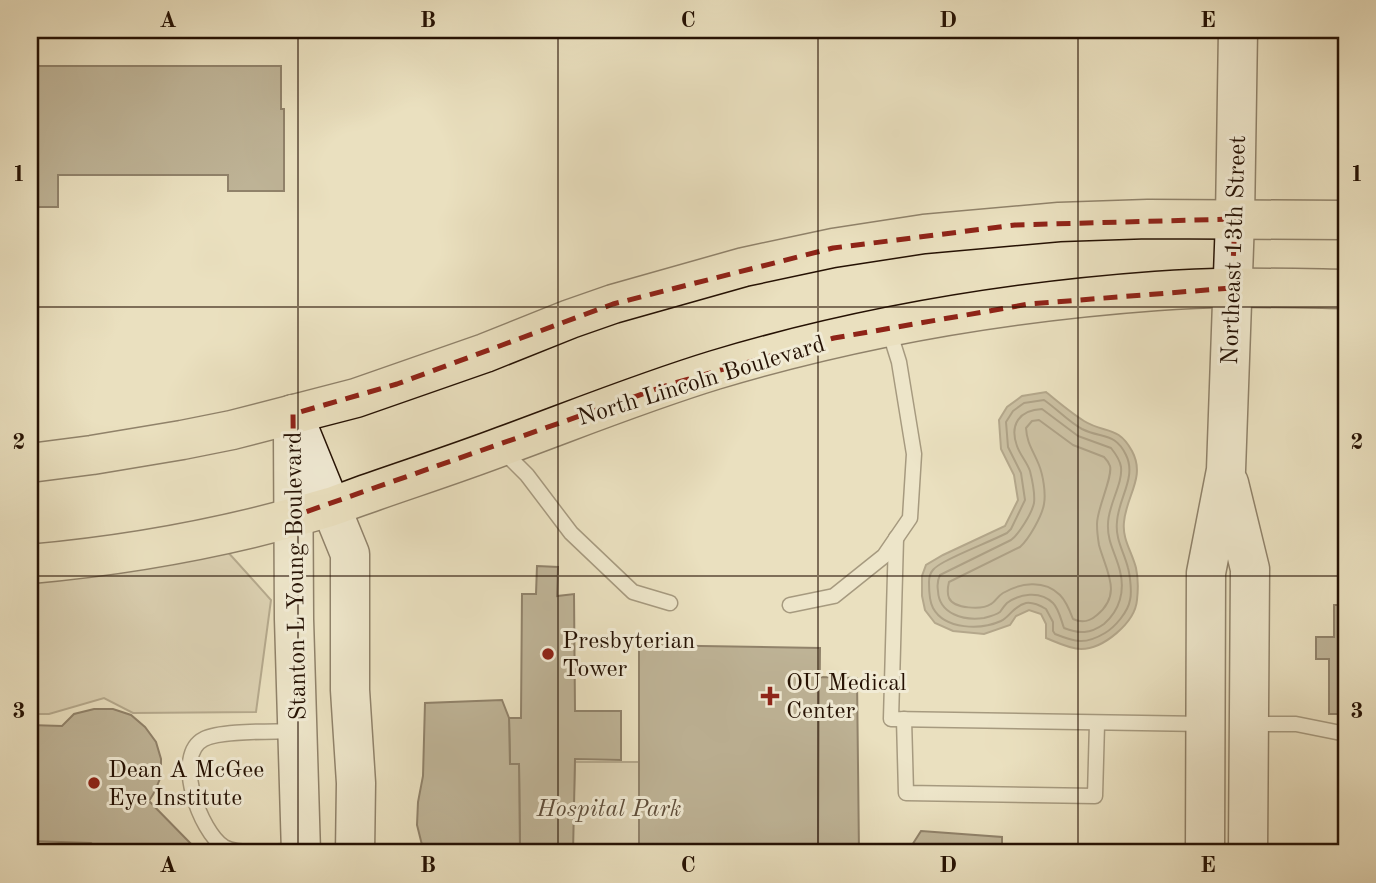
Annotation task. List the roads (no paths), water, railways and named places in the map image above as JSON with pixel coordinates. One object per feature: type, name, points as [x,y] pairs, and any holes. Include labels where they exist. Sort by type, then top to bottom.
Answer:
[{"type":"main road","name":"Northeast 13th Street","points":[[1205,853],[1206,573],[1226,470],[1235,219],[1238,30]]},
{"type":"main road","points":[[30,463],[182,440],[356,398],[613,304],[744,267],[833,248],[924,234],[1116,219],[1346,220]]},
{"type":"main road","name":"North Lincoln Boulevard","points":[[30,564],[86,558],[191,540],[251,528],[332,506],[671,384],[765,356],[888,326],[1072,299],[1158,290],[1346,289]]},
{"type":"main road","name":"Stanton L Young Boulevard","points":[[293,414],[350,554],[350,690],[356,783],[355,853]]},
{"type":"main road","name":"Stanton L Young Boulevard","points":[[293,414],[294,618],[300,851]]},
{"type":"main road","name":"Northeast 13th Street","points":[[1226,470],[1250,569],[1248,853]]},
{"type":"lane","points":[[790,605],[834,596],[884,556],[910,518],[914,454],[899,362],[888,326]]},
{"type":"lane","points":[[500,447],[527,475],[571,533],[633,592],[670,603]]},
{"type":"lane","points":[[896,538],[891,719],[1206,724]]},
{"type":"lane","points":[[904,719],[906,793],[1095,796],[1097,724]]},
{"type":"lane","points":[[1249,724],[1296,724],[1346,734]]},
{"type":"lane","points":[[297,731],[216,734],[202,740],[192,752],[190,775],[192,794],[211,835],[225,848],[240,852],[300,851]]},
{"type":"water","points":[[1046,392],[1084,421],[1122,437],[1136,460],[1136,478],[1125,513],[1124,528],[1137,572],[1135,609],[1124,626],[1108,640],[1090,648],[1072,648],[1046,638],[1046,624],[1041,614],[1029,610],[1016,616],[1010,625],[984,634],[953,631],[935,623],[925,610],[922,596],[922,576],[926,565],[1005,526],[1018,500],[1014,475],[1001,449],[999,420],[1007,407],[1022,396]]},
{"type":"place","name":"Presbyterian Tower","points":[[548,654]]},
{"type":"place","name":"OU Medical Center","points":[[770,696]]},
{"type":"place","name":"Dean A McGee Eye Institute","points":[[94,783]]},
{"type":"park label","name":"Hospital Park","points":[[609,808]]}]
